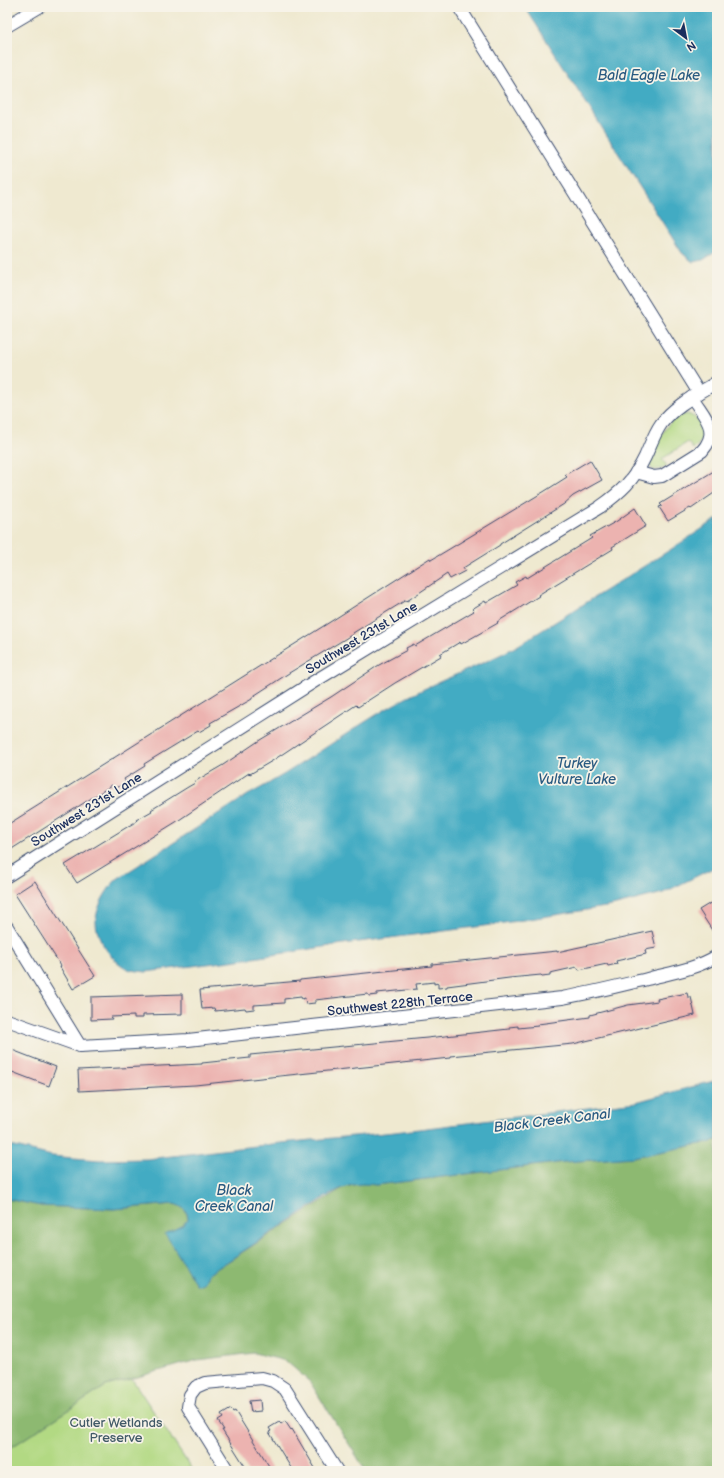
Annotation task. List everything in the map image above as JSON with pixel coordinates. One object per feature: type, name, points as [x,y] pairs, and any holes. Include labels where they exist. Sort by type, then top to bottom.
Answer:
[{"type":"street","points":[[7,26],[39,7]]},
{"type":"street","points":[[459,7],[696,395],[711,427],[712,433],[707,446],[702,451],[662,476],[654,477],[636,472]]},
{"type":"street","name":"Southwest 231st Lane","points":[[7,876],[315,681],[600,507],[628,484],[644,458],[653,437],[662,423],[674,410],[717,382]]},
{"type":"street","points":[[7,927],[80,1046]]},
{"type":"street","name":"Southwest 228th Terrace","points":[[80,1046],[188,1040],[562,998],[685,970],[706,963],[717,956]]},
{"type":"street","points":[[7,1020],[80,1046]]},
{"type":"street","points":[[228,1471],[188,1407],[190,1395],[196,1387],[205,1383],[262,1378],[285,1389],[337,1471]]},
{"type":"green space","points":[[688,414],[694,417],[702,425],[702,440],[693,449],[688,442],[662,459],[667,466],[661,469],[653,470],[649,465],[649,461],[663,432],[674,420],[680,416]]},
{"type":"green space","points":[[717,1139],[717,1471],[366,1471],[310,1382],[286,1361],[254,1353],[197,1360],[106,1386],[7,1450],[7,1199],[41,1206],[114,1209],[178,1205],[185,1211],[188,1219],[183,1225],[166,1234],[196,1284],[205,1279],[207,1275],[344,1187],[364,1183],[376,1185],[564,1162],[633,1157],[710,1142]]},
{"type":"green space","name":"Cutler Wetlands Preserve","points":[[132,1379],[193,1471],[7,1471],[7,1450],[106,1386]]},
{"type":"water","name":"Bald Eagle Lake","points":[[525,7],[717,7],[717,251],[703,260],[693,262],[682,253]]},
{"type":"water","name":"Turkey Vulture Lake","points":[[717,519],[717,866],[663,893],[612,906],[491,925],[146,972],[131,970],[124,967],[110,955],[100,939],[96,921],[100,904],[110,886],[117,879],[393,705],[517,646]]},
{"type":"water","name":"Black Creek Canal","points":[[717,1080],[717,1139],[711,1142],[633,1157],[564,1162],[376,1185],[361,1184],[349,1186],[337,1190],[324,1198],[207,1275],[203,1283],[198,1285],[192,1278],[165,1234],[183,1225],[188,1219],[186,1211],[180,1206],[174,1204],[114,1209],[41,1206],[7,1199],[7,1145],[52,1156],[100,1160],[147,1159],[281,1143],[395,1132],[636,1102]]},
{"type":"building","points":[[590,460],[602,480],[573,496],[564,504],[463,568],[465,571],[450,579],[447,574],[407,601],[406,600],[289,673],[252,697],[252,699],[210,723],[211,725],[199,732],[198,731],[144,764],[145,766],[124,779],[126,782],[115,789],[112,785],[7,852],[7,825],[430,558],[431,560],[545,491],[567,477],[565,475]]},
{"type":"building","points":[[717,469],[717,491],[691,509],[690,508],[668,521],[659,507],[662,506],[660,504]]},
{"type":"building","points":[[635,508],[646,526],[612,547],[613,549],[538,595],[539,596],[497,622],[498,623],[440,654],[441,656],[358,707],[356,705],[272,761],[250,774],[249,773],[176,822],[77,883],[65,865],[137,821],[136,820],[152,811],[151,810],[195,783],[194,782],[331,697],[379,665],[407,650],[406,648],[414,644],[415,646],[474,611],[472,609],[485,601],[486,603],[517,585],[515,582],[526,576],[527,578],[592,538],[590,536],[617,521]]},
{"type":"building","points":[[35,881],[95,976],[73,989],[60,967],[61,966],[15,894]]},
{"type":"building","points":[[717,899],[717,938],[699,910]]},
{"type":"building","points":[[652,931],[656,948],[645,950],[646,954],[616,961],[617,964],[608,966],[607,964],[579,970],[577,967],[550,973],[550,975],[509,978],[438,988],[438,983],[434,984],[434,982],[416,984],[417,989],[377,993],[377,995],[369,996],[368,994],[315,1000],[315,1003],[306,1004],[305,998],[302,999],[301,997],[284,999],[284,1003],[254,1005],[254,1009],[246,1010],[245,1008],[215,1011],[214,1008],[202,1009],[200,990],[300,981],[432,966],[432,964],[557,952]]},
{"type":"building","points":[[687,993],[688,997],[691,997],[695,1015],[573,1044],[450,1056],[450,1058],[195,1085],[79,1091],[78,1070],[202,1064],[250,1058],[250,1055],[427,1038],[509,1029],[509,1027],[518,1026],[518,1028],[538,1026],[538,1024],[590,1017],[590,1015],[628,1005],[658,1001],[657,999]]},
{"type":"building","points":[[182,994],[182,1014],[143,1015],[143,1018],[134,1018],[134,1016],[111,1017],[112,1019],[91,1020],[91,997]]},
{"type":"building","points":[[7,1048],[56,1067],[49,1086],[7,1070]]},
{"type":"building","points":[[260,1400],[261,1411],[251,1412],[249,1401]]},
{"type":"building","points":[[231,1409],[233,1412],[235,1411],[272,1471],[248,1471],[222,1430],[224,1430],[218,1421],[223,1418],[221,1415]]},
{"type":"building","points":[[285,1421],[291,1430],[292,1429],[315,1468],[310,1471],[293,1471],[269,1432],[271,1431],[269,1428],[279,1422],[281,1424]]}]
